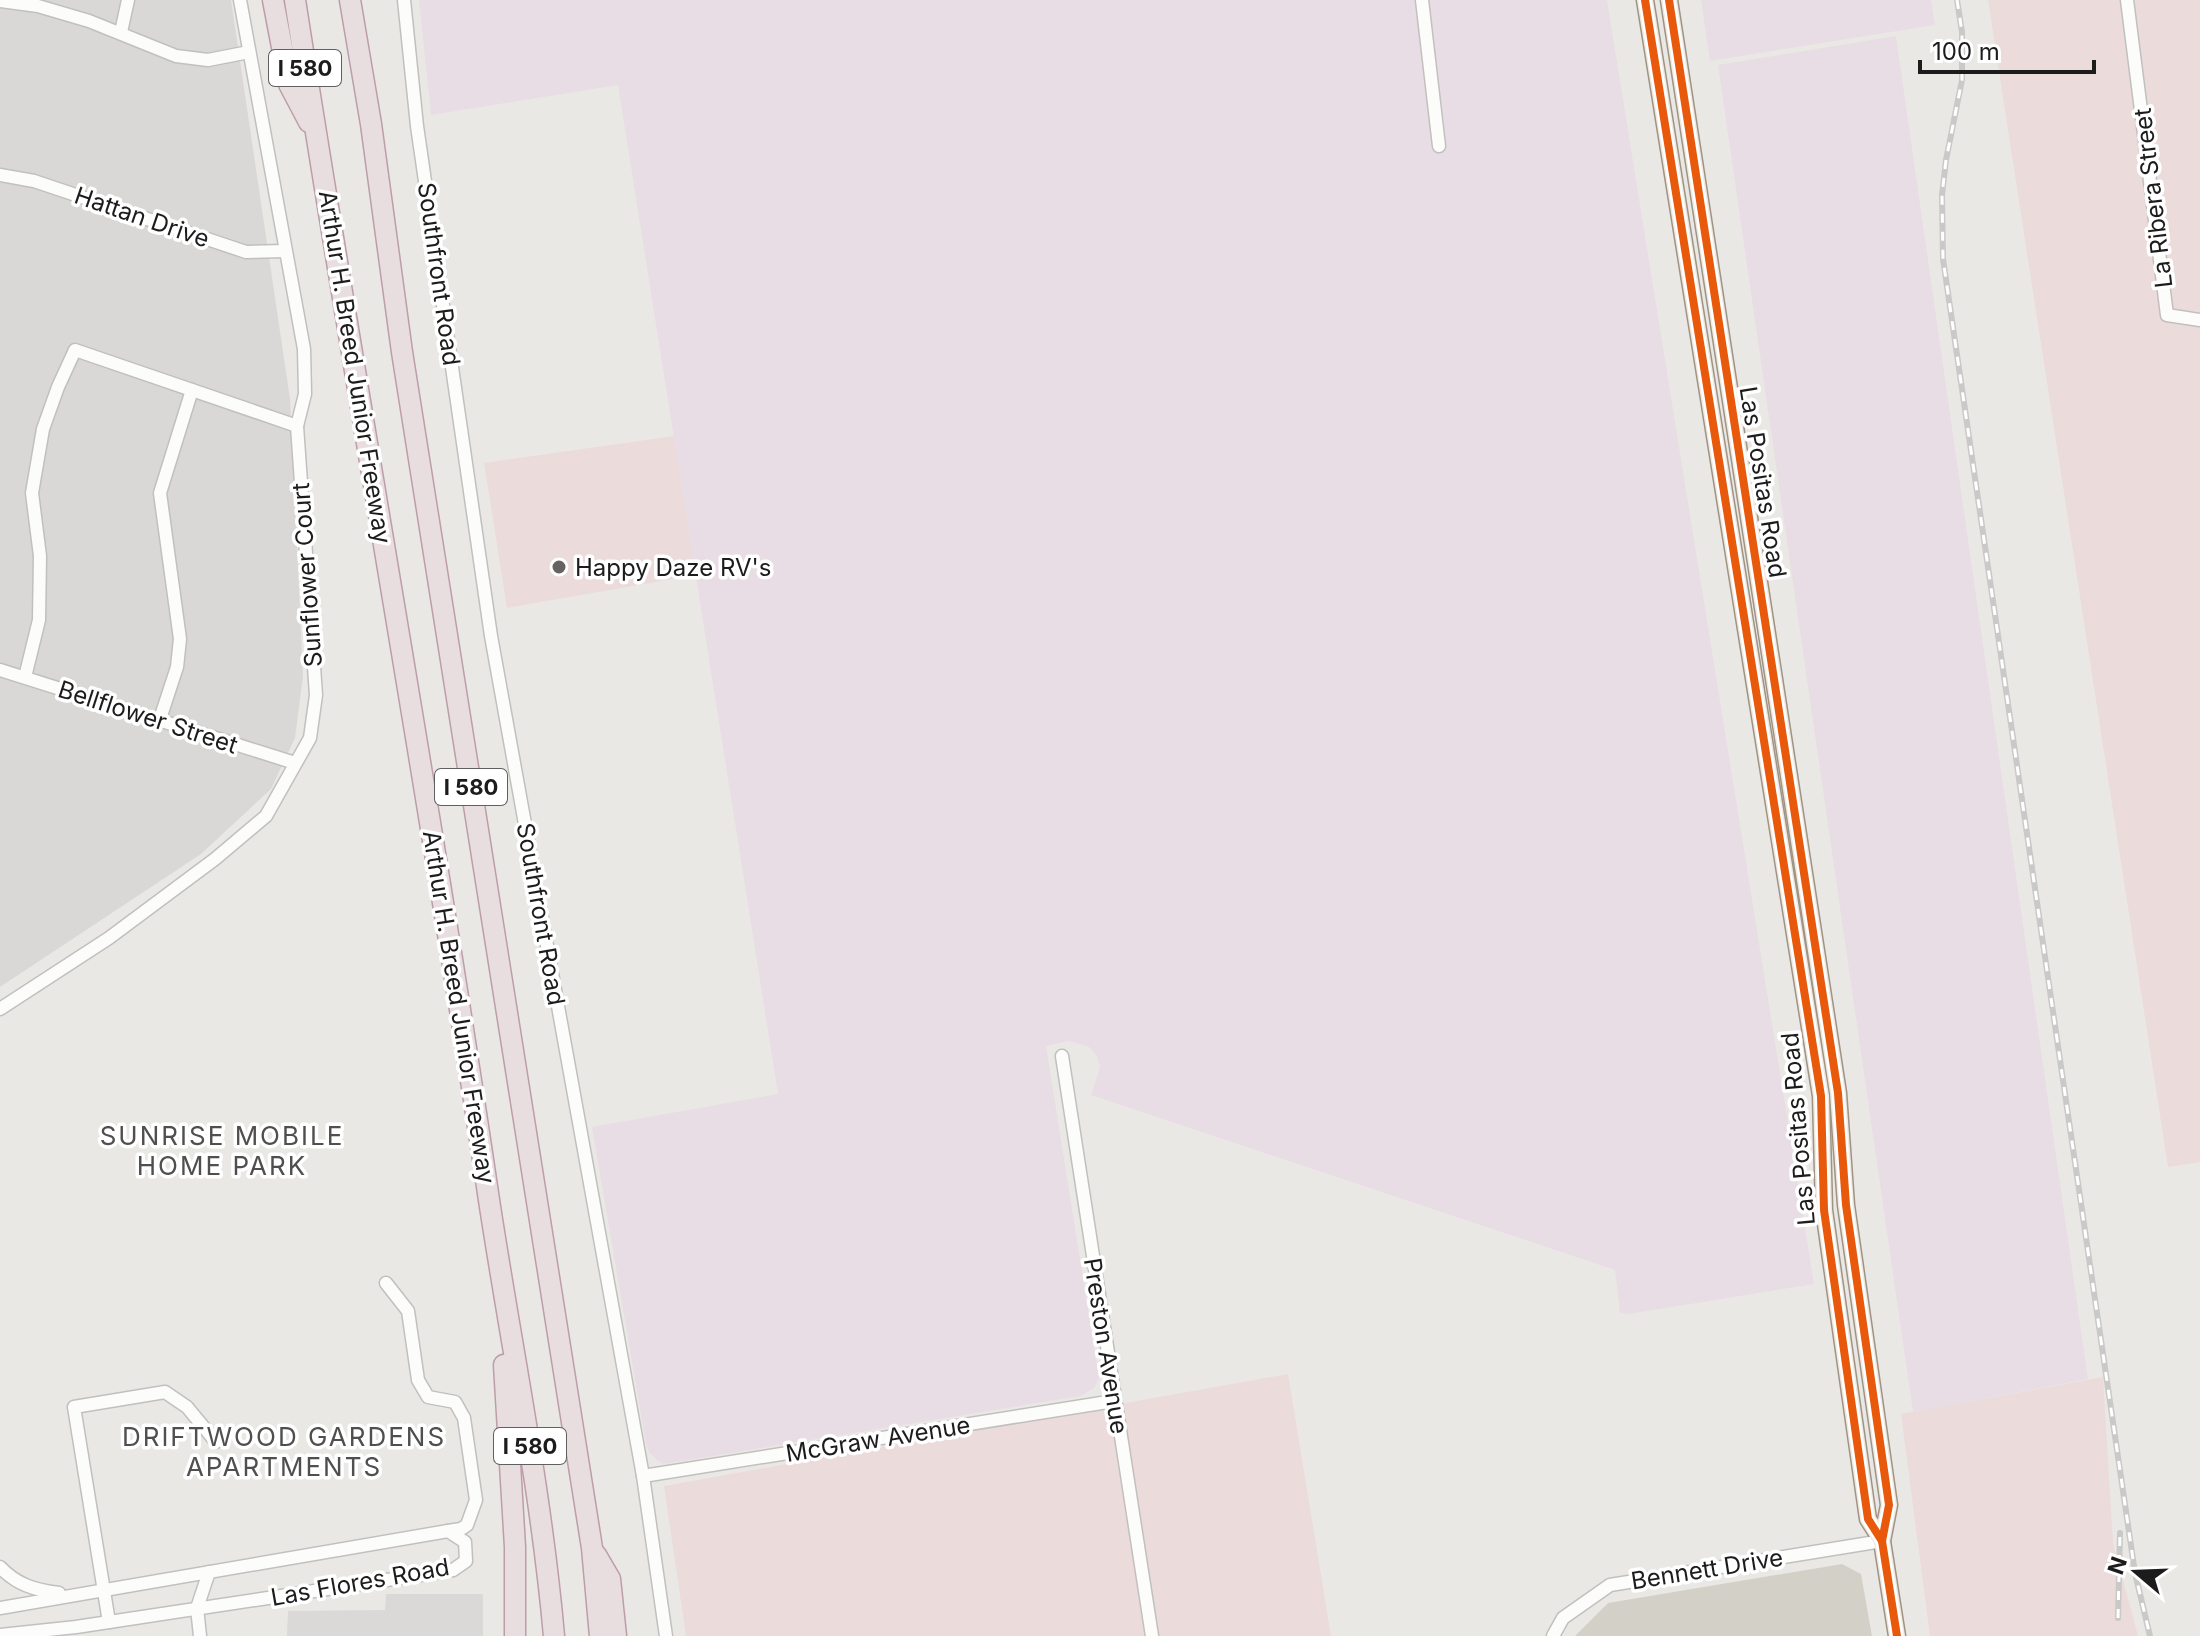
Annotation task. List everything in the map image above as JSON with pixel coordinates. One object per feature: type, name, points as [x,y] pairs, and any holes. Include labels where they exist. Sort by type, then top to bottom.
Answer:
[{"type":"highway","points":[[273,0],[289,84],[316,136]]},
{"type":"highway","name":"Arthur H. Breed Junior Freeway","points":[[295,0],[454,963],[498,1257],[533,1463],[554,1636]]},
{"type":"highway","name":"Arthur H. Breed Junior Freeway","points":[[350,0],[371,124],[407,383],[592,1548],[600,1636]]},
{"type":"highway","points":[[355,26],[358,0]]},
{"type":"highway","points":[[498,1257],[515,1547],[515,1636]]},
{"type":"highway","points":[[592,1548],[610,1579],[616,1636]]},
{"type":"main road","name":"Las Positas Road","points":[[1645,0],[1821,1096],[1824,1210],[1868,1519],[1882,1541]]},
{"type":"main road","name":"Las Positas Road","points":[[1669,0],[1838,1097],[1846,1205],[1889,1505],[1882,1541],[1897,1636]]},
{"type":"street","points":[[121,32],[128,0]]},
{"type":"street","name":"Sunflower Court","points":[[0,1009],[109,938],[266,816],[310,738],[316,695],[297,426],[305,394],[304,349],[240,0]]},
{"type":"street","name":"Southfront Road","points":[[404,0],[417,126],[491,636],[643,1476],[666,1636]]},
{"type":"street","points":[[1422,0],[1439,146]]},
{"type":"street","name":"La Ribera Street","points":[[2127,0],[2167,315],[2200,320]]},
{"type":"street","points":[[0,1],[38,6],[121,32],[176,56],[208,60],[249,52]]},
{"type":"street","name":"Hattan Drive","points":[[0,175],[34,181],[246,252],[285,251]]},
{"type":"street","points":[[25,677],[39,620],[40,556],[32,493],[43,429],[75,350],[297,426]]},
{"type":"street","points":[[159,722],[177,667],[180,639],[160,493],[192,390]]},
{"type":"street","name":"Bellflower Street","points":[[0,670],[295,763]]},
{"type":"street","name":"Preston Avenue","points":[[1062,1056],[1152,1636]]},
{"type":"street","points":[[386,1283],[408,1311],[418,1380],[428,1397],[455,1402],[464,1418],[476,1500],[467,1525],[448,1531]]},
{"type":"street","points":[[109,1622],[74,1407],[165,1392],[187,1407],[216,1442]]},
{"type":"street","name":"McGraw Avenue","points":[[643,1476],[1114,1401]]},
{"type":"street","name":"Las Flores Road","points":[[0,1608],[448,1531],[465,1542],[466,1561],[453,1570],[76,1627],[0,1635]]},
{"type":"street","name":"Bennett Drive","points":[[1553,1636],[1563,1618],[1610,1585],[1882,1541]]},
{"type":"street","name":"Las Flores Road","points":[[0,1567],[32,1589],[74,1595]]},
{"type":"street","points":[[200,1636],[197,1608],[209,1572]]},
{"type":"street","name":"Las Flores Road","points":[[51,1636],[76,1627]]},
{"type":"shaded area","points":[[0,0],[231,0],[290,399],[303,676],[295,738],[271,789],[201,854],[0,987]]},
{"type":"shaded area","points":[[419,0],[1607,0],[1814,1284],[1620,1313],[1615,1270],[1091,1095],[1100,1067],[1097,1056],[1089,1047],[1069,1041],[1046,1046],[1099,1378],[1094,1388],[1081,1396],[664,1464],[658,1461],[646,1444],[592,1127],[778,1094],[618,85],[431,115]]},
{"type":"shaded area","points":[[1701,0],[1931,0],[1935,25],[1710,61]]},
{"type":"shaded area","points":[[1988,0],[2200,0],[2200,1162],[2168,1167]]},
{"type":"shaded area","points":[[1896,36],[2088,1379],[1913,1412],[1718,65]]},
{"type":"shaded area","points":[[674,436],[696,575],[507,608],[484,463]]},
{"type":"shaded area","points":[[1288,1374],[1331,1636],[686,1636],[664,1486]]},
{"type":"shaded area","points":[[2103,1377],[2113,1543],[2138,1636],[1930,1636],[1901,1414]]},
{"type":"shaded area","points":[[1842,1564],[1861,1574],[1872,1636],[1575,1636],[1608,1603]]},
{"type":"shaded area","points":[[386,1594],[483,1594],[483,1636],[287,1636],[288,1611],[385,1610]]},
{"type":"railway","points":[[1957,0],[1962,32],[1962,80],[1942,195],[1943,259],[2135,1573],[2150,1636]]},
{"type":"railway","points":[[2118,1618],[2120,1533]]},
{"type":"cycle path","points":[[1645,0],[1821,1096],[1824,1210],[1868,1519],[1882,1541]]},
{"type":"cycle path","points":[[1669,0],[1838,1093],[1846,1205],[1889,1505],[1882,1541],[1897,1636]]},
{"type":"place","name":"Happy Daze RV's","points":[[559,567]]},
{"type":"district","name":"SUNRISE MOBILE HOME PARK","points":[[222,1150]]},
{"type":"district","name":"DRIFTWOOD GARDENS APARTMENTS","points":[[284,1451]]}]
